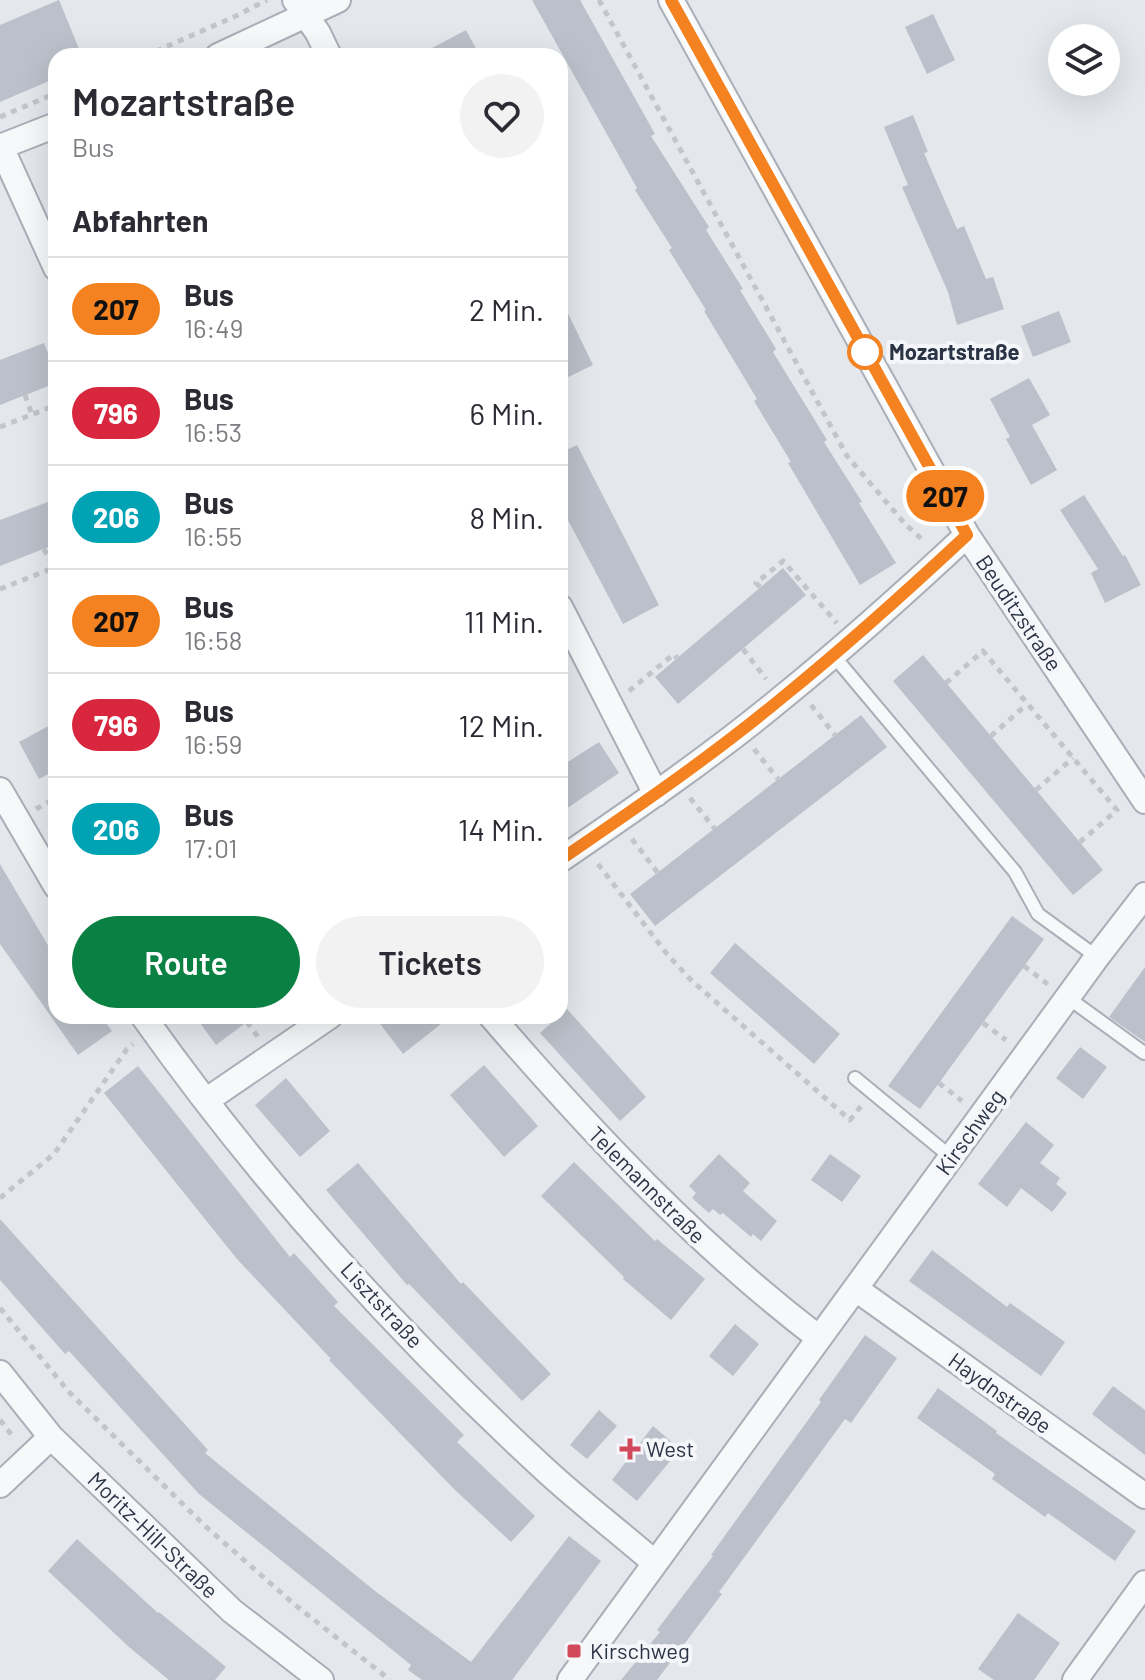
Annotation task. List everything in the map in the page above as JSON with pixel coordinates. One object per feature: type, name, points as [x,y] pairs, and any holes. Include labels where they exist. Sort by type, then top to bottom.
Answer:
[{"type":"street","points":[[232,48],[301,8],[338,0]]},
{"type":"street","name":"Beuditzstraße","points":[[671,0],[967,535],[1145,801]]},
{"type":"street","points":[[301,8],[324,48]]},
{"type":"street","points":[[48,128],[1,147],[48,250]]},
{"type":"street","points":[[568,854],[793,697],[842,647],[967,535]]},
{"type":"street","points":[[568,622],[656,794]]},
{"type":"street","points":[[0,790],[48,872]]},
{"type":"street","name":"Kirschweg","points":[[570,1680],[1067,997],[1145,895]]},
{"type":"street","name":"Lisztstraße","points":[[150,1024],[302,1218],[411,1337],[540,1466],[655,1563]]},
{"type":"street","points":[[207,1100],[318,1024]]},
{"type":"street","name":"Telemannstraße","points":[[498,1024],[577,1116],[735,1271],[819,1338]]},
{"type":"street","name":"Haydnstraße","points":[[856,1289],[1145,1496]]},
{"type":"street","name":"Moritz-Hill-Straße","points":[[0,1373],[51,1437],[232,1611],[321,1680]]},
{"type":"street","points":[[0,1485],[51,1437]]},
{"type":"street","points":[[1075,1680],[1145,1583]]},
{"type":"lane","points":[[842,647],[1015,872],[1038,914],[1097,957]]},
{"type":"lane","points":[[1067,997],[1144,1053]]},
{"type":"lane","points":[[855,1078],[952,1158]]},
{"type":"path","points":[[163,48],[267,0]]},
{"type":"path","points":[[599,0],[847,456],[906,525],[942,558]]},
{"type":"path","points":[[0,117],[48,96]]},
{"type":"path","points":[[25,395],[32,415]]},
{"type":"path","points":[[0,427],[48,408]]},
{"type":"path","points":[[44,549],[48,556]]},
{"type":"path","points":[[760,587],[756,583],[783,561],[842,647]]},
{"type":"path","points":[[0,589],[48,570]]},
{"type":"path","points":[[743,649],[835,735]]},
{"type":"path","points":[[946,683],[983,651],[1117,810],[1080,842]]},
{"type":"path","points":[[608,700],[632,689],[674,654],[677,658]]},
{"type":"path","points":[[991,736],[1027,704]]},
{"type":"path","points":[[748,741],[778,779]]},
{"type":"path","points":[[1036,790],[1073,758]]},
{"type":"path","points":[[685,791],[715,829]]},
{"type":"path","points":[[627,832],[658,873]]},
{"type":"path","points":[[583,844],[667,954],[691,980],[850,1120],[872,1092]]},
{"type":"path","points":[[0,1198],[54,1154],[146,1024]]},
{"type":"path","points":[[249,1024],[260,1039]]},
{"type":"path","points":[[0,1308],[69,1392],[205,1526],[294,1604],[390,1680]]},
{"type":"building","points":[[59,0],[79,48],[48,48],[48,81],[0,102],[0,25]]},
{"type":"building","points":[[532,0],[580,0],[655,134],[651,136],[709,227],[706,230],[776,349],[773,352],[896,563],[860,585],[788,463],[791,462],[754,401],[757,399],[669,250],[672,248],[635,190],[637,188],[568,64],[568,48],[559,48]]},
{"type":"building","points":[[933,14],[955,60],[927,74],[905,27]]},
{"type":"building","points":[[466,30],[476,48],[432,48]]},
{"type":"building","points":[[913,115],[928,152],[924,153],[957,229],[964,226],[986,279],[993,277],[1004,309],[957,325],[948,292],[902,187],[908,185],[884,127]]},
{"type":"building","points":[[1059,311],[1071,342],[1033,357],[1021,326]]},
{"type":"building","points":[[568,313],[593,365],[568,377]]},
{"type":"building","points":[[44,343],[48,353],[48,386],[0,405],[0,360]]},
{"type":"building","points":[[1029,378],[1050,415],[1032,425],[1057,470],[1031,485],[1006,439],[1010,437],[990,399]]},
{"type":"building","points":[[577,445],[659,605],[623,624],[568,520],[568,449]]},
{"type":"building","points":[[1084,495],[1125,555],[1141,585],[1105,603],[1091,573],[1098,569],[1060,510]]},
{"type":"building","points":[[48,502],[48,547],[0,566],[0,520]]},
{"type":"building","points":[[783,568],[806,595],[678,704],[655,677]]},
{"type":"building","points":[[923,655],[1103,870],[1073,895],[893,681]]},
{"type":"building","points":[[861,715],[887,747],[655,926],[630,894]]},
{"type":"building","points":[[48,726],[48,774],[39,779],[19,742]]},
{"type":"building","points":[[599,742],[619,773],[568,808],[568,762]]},
{"type":"building","points":[[0,864],[48,945],[48,1012],[0,944]]},
{"type":"building","points":[[1012,916],[1044,939],[920,1109],[888,1086]]},
{"type":"building","points":[[735,943],[840,1034],[814,1064],[710,973]]},
{"type":"building","points":[[1145,967],[1145,1042],[1109,1017]]},
{"type":"building","points":[[568,1010],[646,1097],[620,1121],[540,1033],[550,1024],[568,1024]]},
{"type":"building","points":[[56,1024],[107,1024],[112,1031],[78,1055]]},
{"type":"building","points":[[201,1024],[244,1024],[216,1045]]},
{"type":"building","points":[[380,1024],[441,1024],[403,1054]]},
{"type":"building","points":[[1080,1047],[1107,1067],[1083,1099],[1056,1078]]},
{"type":"building","points":[[484,1065],[538,1126],[504,1157],[450,1095]]},
{"type":"building","points":[[138,1066],[290,1257],[294,1253],[338,1302],[334,1306],[464,1435],[457,1442],[535,1516],[511,1542],[454,1489],[329,1360],[237,1259],[104,1093]]},
{"type":"building","points":[[286,1078],[330,1131],[300,1157],[255,1105]]},
{"type":"building","points":[[1026,1122],[1054,1145],[1040,1163],[1060,1178],[1056,1184],[1067,1193],[1052,1212],[1021,1188],[1007,1207],[978,1184]]},
{"type":"building","points":[[719,1154],[750,1183],[743,1191],[777,1221],[761,1241],[753,1234],[751,1237],[723,1213],[720,1215],[713,1209],[709,1213],[692,1198],[696,1193],[689,1186]]},
{"type":"building","points":[[830,1154],[861,1176],[842,1202],[811,1180]]},
{"type":"building","points":[[574,1162],[655,1241],[657,1239],[705,1279],[671,1320],[623,1279],[541,1196]]},
{"type":"building","points":[[358,1163],[461,1284],[463,1282],[551,1374],[522,1401],[407,1285],[326,1190]]},
{"type":"building","points":[[0,1219],[208,1450],[205,1453],[375,1591],[471,1662],[569,1536],[601,1561],[512,1680],[422,1680],[408,1670],[411,1665],[199,1494],[69,1351],[65,1354],[0,1280]]},
{"type":"building","points":[[932,1250],[1007,1307],[1010,1303],[1065,1342],[1041,1376],[909,1281]]},
{"type":"building","points":[[735,1324],[759,1344],[733,1376],[709,1356]]},
{"type":"building","points":[[865,1335],[897,1358],[851,1423],[845,1419],[719,1592],[722,1594],[657,1680],[621,1680],[660,1632],[657,1630],[713,1556]]},
{"type":"building","points":[[1113,1386],[1145,1410],[1145,1455],[1092,1414]]},
{"type":"building","points":[[938,1388],[996,1433],[1136,1531],[1115,1561],[1048,1513],[1045,1517],[992,1479],[995,1474],[917,1418]]},
{"type":"building","points":[[599,1410],[617,1426],[587,1459],[570,1445]]},
{"type":"building","points":[[653,1426],[680,1449],[637,1501],[612,1480]]},
{"type":"building","points":[[77,1539],[158,1613],[226,1667],[215,1680],[169,1680],[48,1571]]},
{"type":"building","points":[[1018,1613],[1060,1643],[1034,1680],[994,1680],[978,1669]]},
{"type":"bus line","name":"207","points":[[568,854],[656,794],[782,699],[967,535],[671,0]]},
{"type":"place","name":"Mozartstraße","points":[[865,352]]},
{"type":"place","name":"West","points":[[630,1449]]},
{"type":"place","name":"Kirschweg","points":[[574,1651]]}]
